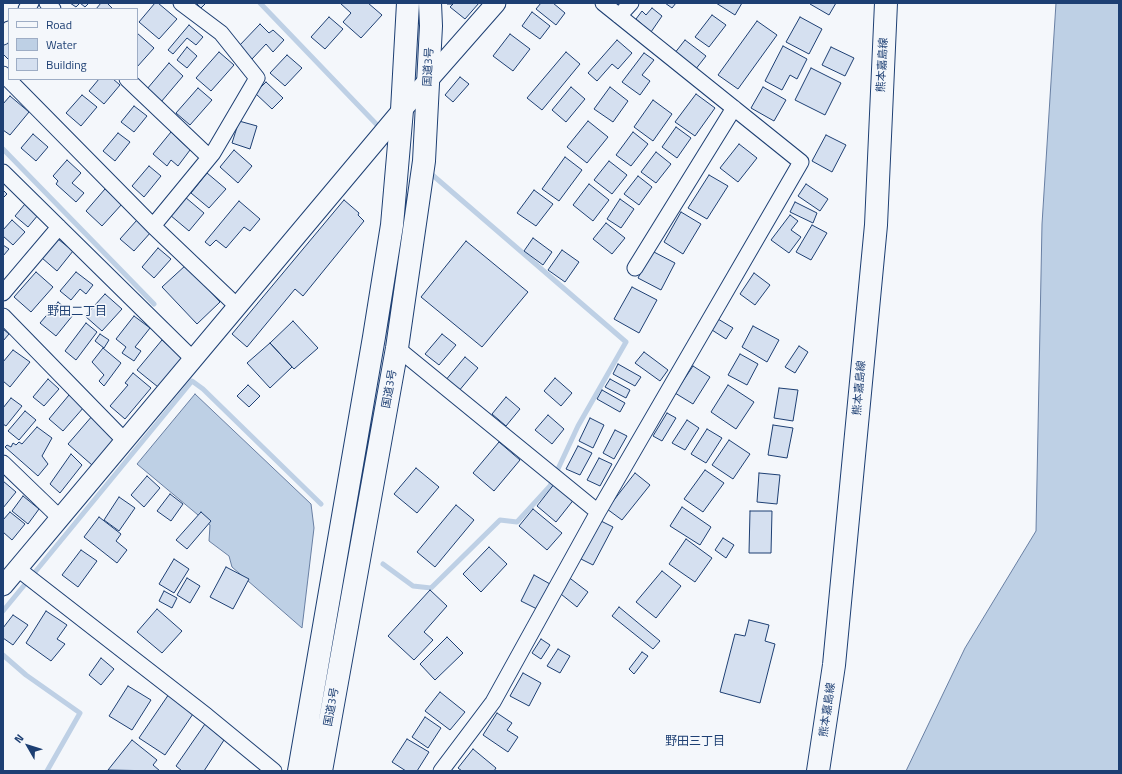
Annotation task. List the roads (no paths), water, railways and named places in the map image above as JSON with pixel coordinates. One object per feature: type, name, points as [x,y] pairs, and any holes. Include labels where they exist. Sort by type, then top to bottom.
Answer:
[{"type":"main road","name":"国道3号","points":[[299,771],[392,225],[402,110],[408,3]]},
{"type":"main road","name":"国道3号","points":[[321,771],[397,348],[424,161],[431,26],[430,3]]},
{"type":"main road","name":"熊本嘉島線","points":[[818,771],[834,665],[876,225],[886,3]]},
{"type":"street","points":[[154,226],[209,157],[257,78],[221,33],[181,3]]},
{"type":"street","points":[[3,586],[402,110],[496,3]]},
{"type":"street","points":[[441,771],[493,702],[598,512],[801,162],[603,3]]},
{"type":"street","points":[[619,16],[631,3]]},
{"type":"street","points":[[9,80],[154,226],[238,307]]},
{"type":"street","points":[[128,80],[209,157]]},
{"type":"street","points":[[635,268],[734,108]]},
{"type":"street","points":[[3,172],[194,360]]},
{"type":"street","points":[[3,293],[59,226]]},
{"type":"street","points":[[3,316],[125,441]]},
{"type":"street","points":[[397,348],[598,512]]},
{"type":"street","points":[[3,463],[60,518]]},
{"type":"street","points":[[18,569],[207,716],[274,771]]},
{"type":"water","points":[[1056,3],[1119,3],[1119,771],[906,771],[965,648],[1036,531],[1042,224]]},
{"type":"water","points":[[195,394],[311,504],[314,528],[302,628],[232,567],[229,556],[209,541],[210,525],[137,464]]},
{"type":"waterway","points":[[260,3],[381,129]]},
{"type":"waterway","points":[[3,149],[154,304]]},
{"type":"waterway","points":[[383,564],[413,586],[431,588],[500,520],[517,522],[550,486],[578,426],[626,342],[429,172]]},
{"type":"waterway","points":[[3,611],[192,381],[203,389],[321,504]]},
{"type":"waterway","points":[[3,655],[26,675],[80,713],[47,771]]},
{"type":"district","name":"野田二丁目","points":[[77,312]]},
{"type":"district","name":"野田三丁目","points":[[695,742]]}]
